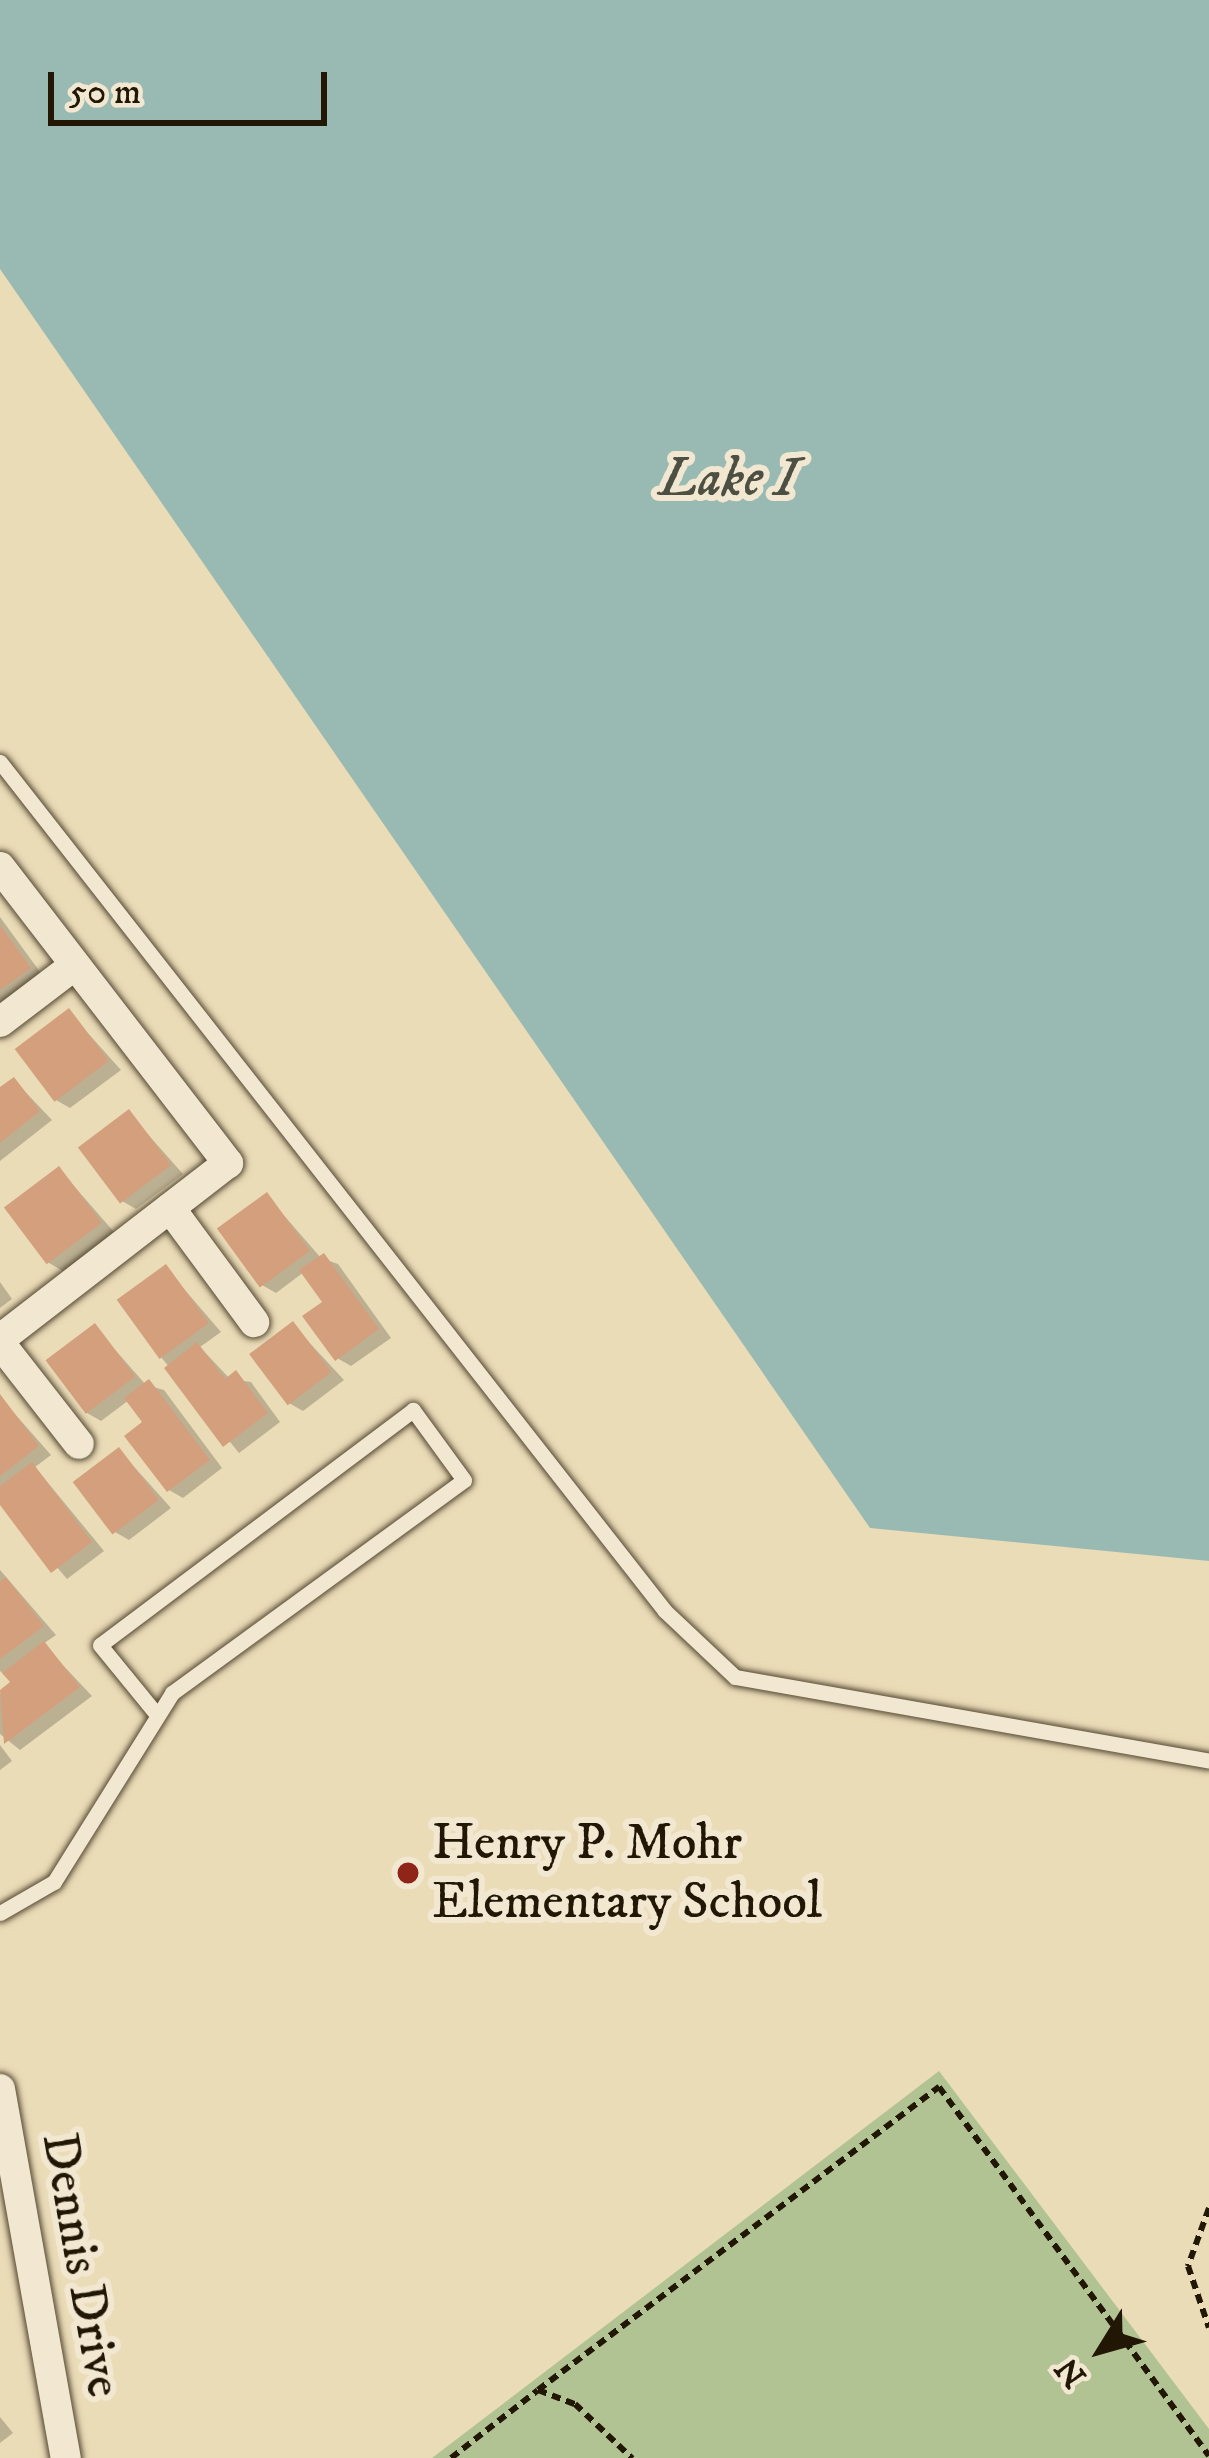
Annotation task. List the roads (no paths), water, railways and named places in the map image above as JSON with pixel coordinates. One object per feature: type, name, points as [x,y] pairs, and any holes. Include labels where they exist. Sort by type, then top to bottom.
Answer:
[{"type":"street","points":[[0,867],[228,1163],[0,1341],[79,1444]]},
{"type":"street","points":[[0,1022],[75,965]]},
{"type":"street","points":[[170,1208],[254,1322]]},
{"type":"street","name":"Dennis Drive","points":[[0,2089],[63,2457]]},
{"type":"lane","points":[[0,762],[650,1593],[734,1677],[1209,1761]]},
{"type":"lane","points":[[0,1913],[54,1882],[172,1693],[464,1480],[413,1410],[100,1645],[157,1715]]},
{"type":"water","name":"Lake I","points":[[0,0],[1209,0],[1209,1561],[870,1528],[0,269]]},
{"type":"place","name":"Henry P. Mohr Elementary School","points":[[408,1873]]}]
